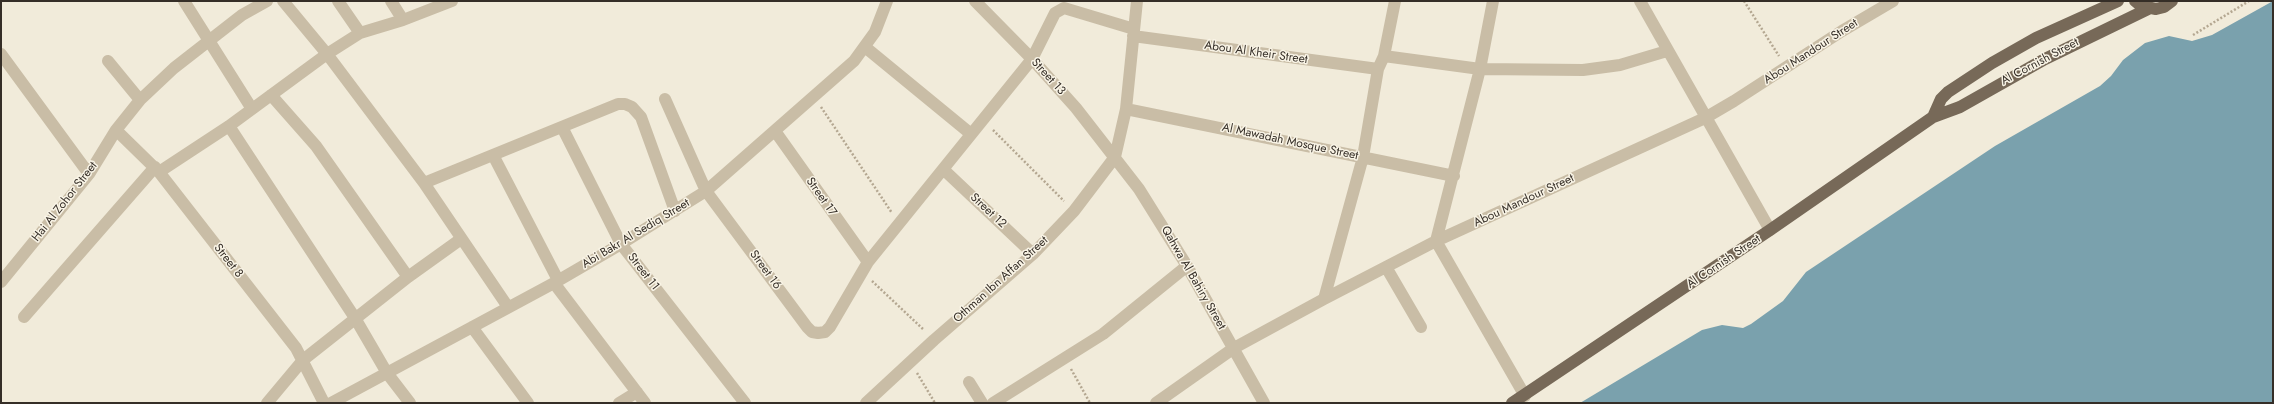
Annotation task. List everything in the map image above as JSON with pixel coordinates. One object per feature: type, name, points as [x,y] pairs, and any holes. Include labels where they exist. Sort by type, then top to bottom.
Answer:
[{"type":"main road","name":"Al Cornish Street","points":[[1933,117],[1938,103],[1948,92],[1992,63],[2036,38],[2118,1]]},
{"type":"main road","points":[[2135,1],[2148,9]]},
{"type":"main road","name":"Al Cornish Street","points":[[1512,403],[1525,396],[1770,230],[1933,117],[1960,107],[2045,59],[2148,9],[2164,7],[2172,1]]},
{"type":"street","points":[[184,1],[211,41],[252,109]]},
{"type":"street","name":"Hai Al Zohor Street","points":[[1,282],[89,174],[116,130],[140,100],[174,68],[211,41],[242,15],[267,1]]},
{"type":"street","points":[[283,1],[327,54],[424,183],[508,307]]},
{"type":"street","points":[[338,1],[360,33]]},
{"type":"street","points":[[391,1],[403,20]]},
{"type":"street","points":[[24,317],[157,170],[229,126],[327,54],[360,33],[403,20],[452,1]]},
{"type":"street","name":"Abi Bakr Al Sediq Street","points":[[331,403],[556,281],[621,244],[706,191],[854,61],[875,32],[887,1]]},
{"type":"street","name":"Street 13","points":[[975,1],[1032,59],[1115,158]]},
{"type":"street","name":"Othman Ibn Affan Street","points":[[866,403],[934,340],[1033,254],[1074,211],[1115,158],[1126,108],[1137,1]]},
{"type":"street","points":[[1324,299],[1363,157],[1378,69],[1384,56],[1394,1]]},
{"type":"street","points":[[1493,1],[1480,69],[1454,176],[1436,241],[1525,396]]},
{"type":"street","points":[[1640,1],[1704,118],[1770,230]]},
{"type":"street","name":"Abou Mandour Street","points":[[1156,403],[1234,348],[1324,299],[1436,241],[1704,118],[1786,68],[1842,31],[1893,1]]},
{"type":"street","name":"Abou Al Kheir Street","points":[[830,327],[865,267],[1032,59],[1055,13],[1059,10],[1064,8],[1134,33],[1378,69]]},
{"type":"street","points":[[865,47],[971,134]]},
{"type":"street","points":[[1384,56],[1480,69],[1583,70],[1620,65],[1667,51]]},
{"type":"street","points":[[1,54],[89,174]]},
{"type":"street","points":[[108,61],[140,100]]},
{"type":"street","points":[[271,95],[316,146],[408,277]]},
{"type":"street","points":[[666,99],[706,191]]},
{"type":"street","points":[[424,183],[618,104],[632,106],[641,117],[675,211]]},
{"type":"street","name":"Al Mawadah Mosque Street","points":[[1126,108],[1454,176]]},
{"type":"street","points":[[229,126],[355,318],[387,373],[410,403]]},
{"type":"street","name":"Street 11","points":[[562,127],[621,244],[745,403]]},
{"type":"street","name":"Street 8","points":[[116,130],[157,170],[303,360],[324,403]]},
{"type":"street","name":"Street 17","points":[[775,131],[865,267]]},
{"type":"street","points":[[493,155],[556,281],[645,403]]},
{"type":"street","name":"Qahwa Al Bahiry Street","points":[[1115,158],[1165,228],[1264,403]]},
{"type":"street","name":"Street 12","points":[[944,169],[1033,254]]},
{"type":"street","name":"Street 16","points":[[706,191],[807,327],[812,332],[818,333],[825,332],[830,327]]},
{"type":"street","points":[[267,403],[303,360],[408,277],[461,239]]},
{"type":"street","points":[[993,403],[1103,334],[1187,266]]},
{"type":"street","points":[[1386,267],[1421,327]]},
{"type":"street","points":[[472,327],[528,403]]},
{"type":"street","points":[[969,382],[982,403]]},
{"type":"street","points":[[619,403],[637,392]]},
{"type":"path","points":[[1744,1],[1786,68]]},
{"type":"path","points":[[2193,35],[2249,1]]},
{"type":"path","points":[[814,97],[900,225]]},
{"type":"path","points":[[982,120],[1021,156],[1074,211]]},
{"type":"path","points":[[865,267],[934,340]]},
{"type":"path","points":[[1065,358],[1090,403]]},
{"type":"path","points":[[910,362],[935,403]]},
{"type":"water","points":[[2273,1],[2273,403],[1580,403],[1702,330],[1722,325],[1743,328],[1751,324],[1783,301],[1806,272],[1995,146],[2100,86],[2111,76],[2123,60],[2145,43],[2169,36],[2192,41],[2212,35]]}]
